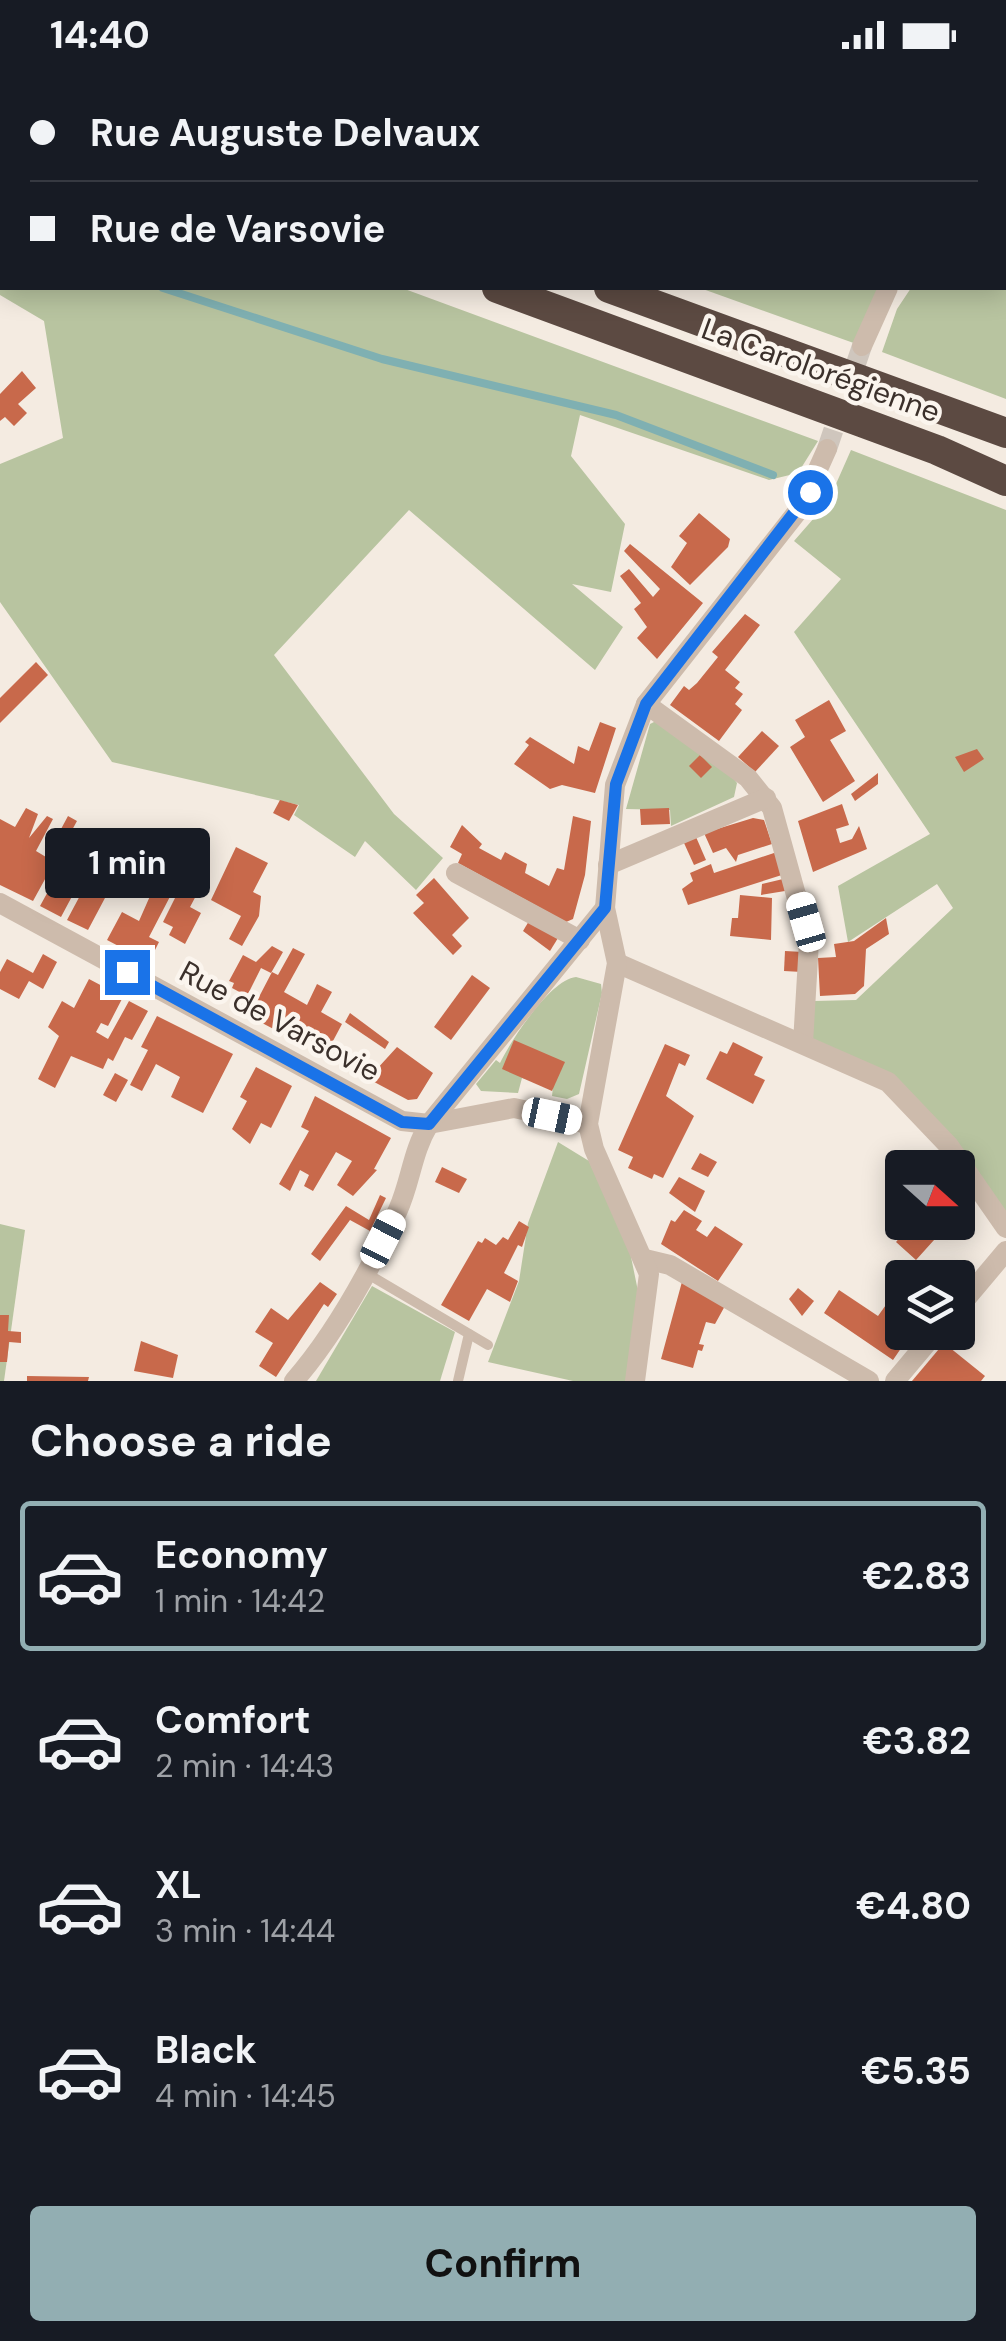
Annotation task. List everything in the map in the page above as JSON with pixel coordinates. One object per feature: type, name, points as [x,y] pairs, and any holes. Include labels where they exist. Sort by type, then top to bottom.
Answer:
[{"type":"highway","name":"La Carolorégienne","points":[[501,290],[936,450],[1006,481]]},
{"type":"highway","name":"La Carolorégienne","points":[[614,290],[1006,433]]},
{"type":"street","points":[[862,346],[887,290]]},
{"type":"street","points":[[635,1381],[650,1294],[646,1259],[594,1148],[588,1124],[617,964],[605,908],[616,784],[646,704],[801,508],[827,448]]},
{"type":"street","points":[[646,704],[733,765],[766,798],[776,817],[809,942],[803,1044]]},
{"type":"street","points":[[608,864],[766,798]]},
{"type":"street","points":[[456,873],[580,940]]},
{"type":"street","name":"Rue de Varsovie","points":[[0,903],[402,1122],[429,1124]]},
{"type":"street","points":[[294,1381],[366,1273],[400,1205],[414,1148],[429,1124],[605,908]]},
{"type":"street","points":[[617,964],[888,1082],[949,1146],[1006,1228]]},
{"type":"street","points":[[429,1124],[514,1108],[588,1124]]},
{"type":"street","points":[[975,1288],[1006,1251]]},
{"type":"street","points":[[646,1259],[670,1265],[869,1381]]},
{"type":"street","points":[[895,1381],[921,1350]]},
{"type":"lane","points":[[366,1273],[488,1344]]},
{"type":"lane","points":[[458,1381],[469,1334]]},
{"type":"green space","points":[[0,290],[407,290],[818,441],[798,473],[769,480],[580,415],[571,456],[625,524],[611,592],[572,584],[623,627],[595,670],[409,510],[274,655],[394,814],[443,858],[416,890],[365,841],[355,857],[294,815],[299,805],[112,762],[0,602],[0,464],[63,438],[44,321],[0,295]]},
{"type":"green space","points":[[706,290],[887,290],[862,346]]},
{"type":"green space","points":[[910,290],[1006,290],[1006,399],[882,352],[897,309]]},
{"type":"green space","points":[[851,450],[1006,510],[1006,1215],[975,1177],[975,1150],[953,1150],[891,1075],[811,1038],[814,1001],[856,1000],[953,908],[937,884],[848,942],[838,886],[930,834],[794,632],[841,579],[794,541],[828,502]]},
{"type":"green space","points":[[656,721],[730,774],[737,783],[734,797],[671,826],[670,810],[626,809],[650,724]]},
{"type":"green space","points":[[576,977],[601,984],[602,993],[579,1094],[567,1099],[552,1096],[553,1087],[522,1078],[518,1093],[481,1091],[476,1084],[496,1060],[500,1063],[533,1012],[555,988]]},
{"type":"green space","points":[[558,1142],[589,1161],[630,1252],[639,1296],[627,1381],[573,1381],[488,1362],[519,1281],[528,1223]]},
{"type":"green space","points":[[0,1224],[25,1230],[4,1381],[0,1381]]},
{"type":"green space","points":[[372,1286],[455,1332],[440,1381],[316,1381]]},
{"type":"building","points":[[22,371],[36,388],[18,404],[27,413],[14,426],[5,417],[0,421],[0,394]]},
{"type":"building","points":[[699,513],[730,539],[728,547],[690,585],[671,567],[687,543],[679,536]]},
{"type":"building","points":[[630,544],[703,603],[657,659],[637,638],[647,627],[634,609],[641,603],[620,576],[629,569],[653,597],[660,589],[624,551]]},
{"type":"building","points":[[745,614],[760,625],[725,670],[740,682],[735,688],[743,694],[735,704],[742,710],[719,741],[670,705],[684,686],[689,690],[697,683],[718,657],[712,652]]},
{"type":"building","points":[[36,662],[48,675],[0,723],[0,698]]},
{"type":"building","points":[[829,700],[846,731],[830,740],[855,781],[823,802],[790,747],[805,737],[795,720]]},
{"type":"building","points":[[600,722],[616,728],[595,793],[562,785],[550,789],[514,764],[529,745],[525,742],[530,737],[574,764],[578,746],[589,751]]},
{"type":"building","points":[[762,731],[779,746],[755,772],[738,757]]},
{"type":"building","points":[[977,749],[984,759],[964,772],[955,757]]},
{"type":"building","points":[[700,755],[712,767],[701,778],[689,766]]},
{"type":"building","points":[[878,773],[878,784],[855,801],[851,794]]},
{"type":"building","points":[[280,800],[298,805],[289,821],[273,813]]},
{"type":"building","points":[[842,804],[849,825],[836,829],[840,843],[852,839],[859,826],[867,849],[813,872],[798,821]]},
{"type":"building","points":[[26,808],[38,814],[29,838],[47,816],[53,819],[36,851],[46,857],[68,816],[77,821],[33,901],[0,885],[0,819],[15,827]]},
{"type":"building","points":[[669,808],[670,824],[641,825],[640,809]]},
{"type":"building","points":[[573,816],[591,821],[585,875],[573,919],[566,922],[458,863],[462,854],[450,847],[462,825],[482,844],[479,848],[501,860],[505,852],[527,864],[525,873],[549,886],[557,868],[564,870]]},
{"type":"building","points":[[753,818],[764,820],[772,844],[738,855],[736,862],[726,848],[713,853],[704,833]]},
{"type":"building","points":[[696,837],[706,860],[694,865],[684,843]]},
{"type":"building","points":[[132,846],[153,857],[135,892],[114,881],[88,930],[67,920],[83,890],[91,894],[109,860],[121,867]]},
{"type":"building","points":[[236,847],[268,863],[253,892],[261,896],[259,916],[242,946],[229,939],[241,916],[211,900]]},
{"type":"building","points":[[81,850],[93,857],[61,917],[40,906],[56,877],[65,881]]},
{"type":"building","points":[[780,851],[785,874],[688,905],[682,889],[693,881],[690,873],[711,864],[714,873]]},
{"type":"building","points":[[158,878],[175,887],[149,937],[159,942],[149,962],[107,940],[122,912],[139,921]]},
{"type":"building","points":[[434,878],[469,918],[452,935],[462,946],[453,955],[413,913],[424,903],[416,895]]},
{"type":"building","points":[[783,879],[785,891],[761,895],[762,884]]},
{"type":"building","points":[[183,882],[198,892],[190,907],[201,913],[185,944],[169,935],[173,927],[163,922]]},
{"type":"building","points":[[740,895],[772,898],[771,940],[730,936],[732,918],[738,918]]},
{"type":"building","points":[[886,918],[889,934],[866,949],[864,986],[855,994],[820,996],[818,958],[836,957],[834,944],[854,941]]},
{"type":"building","points":[[529,921],[558,938],[550,951],[523,931]]},
{"type":"building","points":[[272,946],[283,952],[271,973],[261,968],[247,996],[232,988],[234,983],[229,981],[243,955],[256,962]]},
{"type":"building","points":[[293,948],[305,954],[284,992],[307,1005],[317,984],[332,992],[321,1012],[342,1024],[325,1056],[249,1016],[272,972],[278,975]]},
{"type":"building","points":[[785,951],[803,952],[802,972],[784,971]]},
{"type":"building","points":[[43,954],[57,962],[43,989],[29,981],[19,999],[0,989],[0,972],[7,959],[33,973]]},
{"type":"building","points":[[472,975],[490,988],[451,1040],[434,1027]]},
{"type":"building","points":[[89,979],[123,997],[108,1026],[101,1023],[96,1032],[108,1039],[129,1001],[148,1011],[132,1040],[125,1037],[113,1061],[108,1058],[103,1069],[71,1056],[55,1088],[38,1079],[59,1036],[48,1027],[62,1001],[74,1008]]},
{"type":"building","points":[[350,1013],[389,1042],[385,1049],[345,1022]]},
{"type":"building","points":[[157,1016],[233,1054],[203,1113],[171,1097],[180,1077],[156,1064],[142,1091],[130,1085],[148,1050],[141,1047]]},
{"type":"building","points":[[514,1040],[565,1062],[552,1091],[502,1069]]},
{"type":"building","points":[[733,1042],[763,1057],[754,1075],[765,1080],[753,1104],[706,1079],[720,1051],[727,1054]]},
{"type":"building","points":[[665,1044],[690,1055],[685,1066],[679,1063],[666,1096],[694,1116],[663,1178],[654,1174],[652,1179],[628,1168],[633,1157],[618,1150]]},
{"type":"building","points":[[397,1047],[433,1073],[417,1099],[408,1100],[363,1076],[368,1066],[376,1070]]},
{"type":"building","points":[[256,1067],[292,1086],[271,1128],[261,1123],[250,1144],[232,1129],[247,1101],[240,1097]]},
{"type":"building","points":[[115,1073],[128,1080],[116,1102],[103,1095]]},
{"type":"building","points":[[315,1096],[391,1138],[374,1169],[377,1170],[353,1196],[337,1185],[352,1161],[336,1152],[313,1191],[304,1186],[309,1175],[300,1170],[290,1191],[279,1184],[309,1131],[301,1127]]},
{"type":"building","points":[[700,1153],[717,1162],[708,1177],[691,1169]]},
{"type":"building","points":[[442,1167],[467,1179],[459,1193],[435,1182]]},
{"type":"building","points":[[679,1177],[705,1191],[695,1212],[669,1193]]},
{"type":"building","points":[[380,1195],[386,1198],[370,1231],[350,1220],[320,1261],[311,1254],[346,1206],[369,1220]]},
{"type":"building","points":[[684,1210],[702,1221],[696,1230],[707,1237],[715,1226],[743,1244],[718,1281],[661,1244],[671,1220],[675,1222]]},
{"type":"building","points":[[519,1221],[529,1227],[522,1247],[518,1245],[504,1273],[518,1281],[510,1302],[487,1289],[469,1321],[441,1305],[478,1241],[482,1243],[485,1238],[496,1245],[503,1237],[508,1240]]},
{"type":"building","points":[[898,1240],[934,1240],[916,1260]]},
{"type":"building","points":[[683,1278],[726,1304],[715,1324],[706,1322],[699,1344],[704,1345],[702,1351],[698,1350],[693,1368],[661,1359]]},
{"type":"building","points":[[320,1282],[337,1294],[328,1307],[324,1304],[276,1377],[259,1366],[273,1343],[255,1332],[271,1308],[288,1320]]},
{"type":"building","points":[[798,1288],[814,1301],[802,1316],[789,1299]]},
{"type":"building","points":[[839,1290],[878,1316],[885,1306],[885,1350],[900,1350],[893,1360],[824,1313]]},
{"type":"building","points":[[0,1315],[9,1315],[8,1331],[21,1332],[21,1343],[9,1342],[7,1362],[0,1362]]},
{"type":"building","points":[[141,1341],[178,1355],[173,1378],[134,1371]]},
{"type":"building","points":[[938,1350],[953,1350],[985,1376],[981,1381],[912,1381]]},
{"type":"building","points":[[27,1376],[89,1377],[88,1381],[27,1381]]},
{"type":"waterway","points":[[169,290],[382,359],[616,415],[773,475]]},
{"type":"tunnel","points":[[827,449],[862,346]]},
{"type":"route","points":[[127,972],[402,1122],[429,1124],[545,979],[597,922],[605,908],[616,784],[646,704],[810,492]]}]
